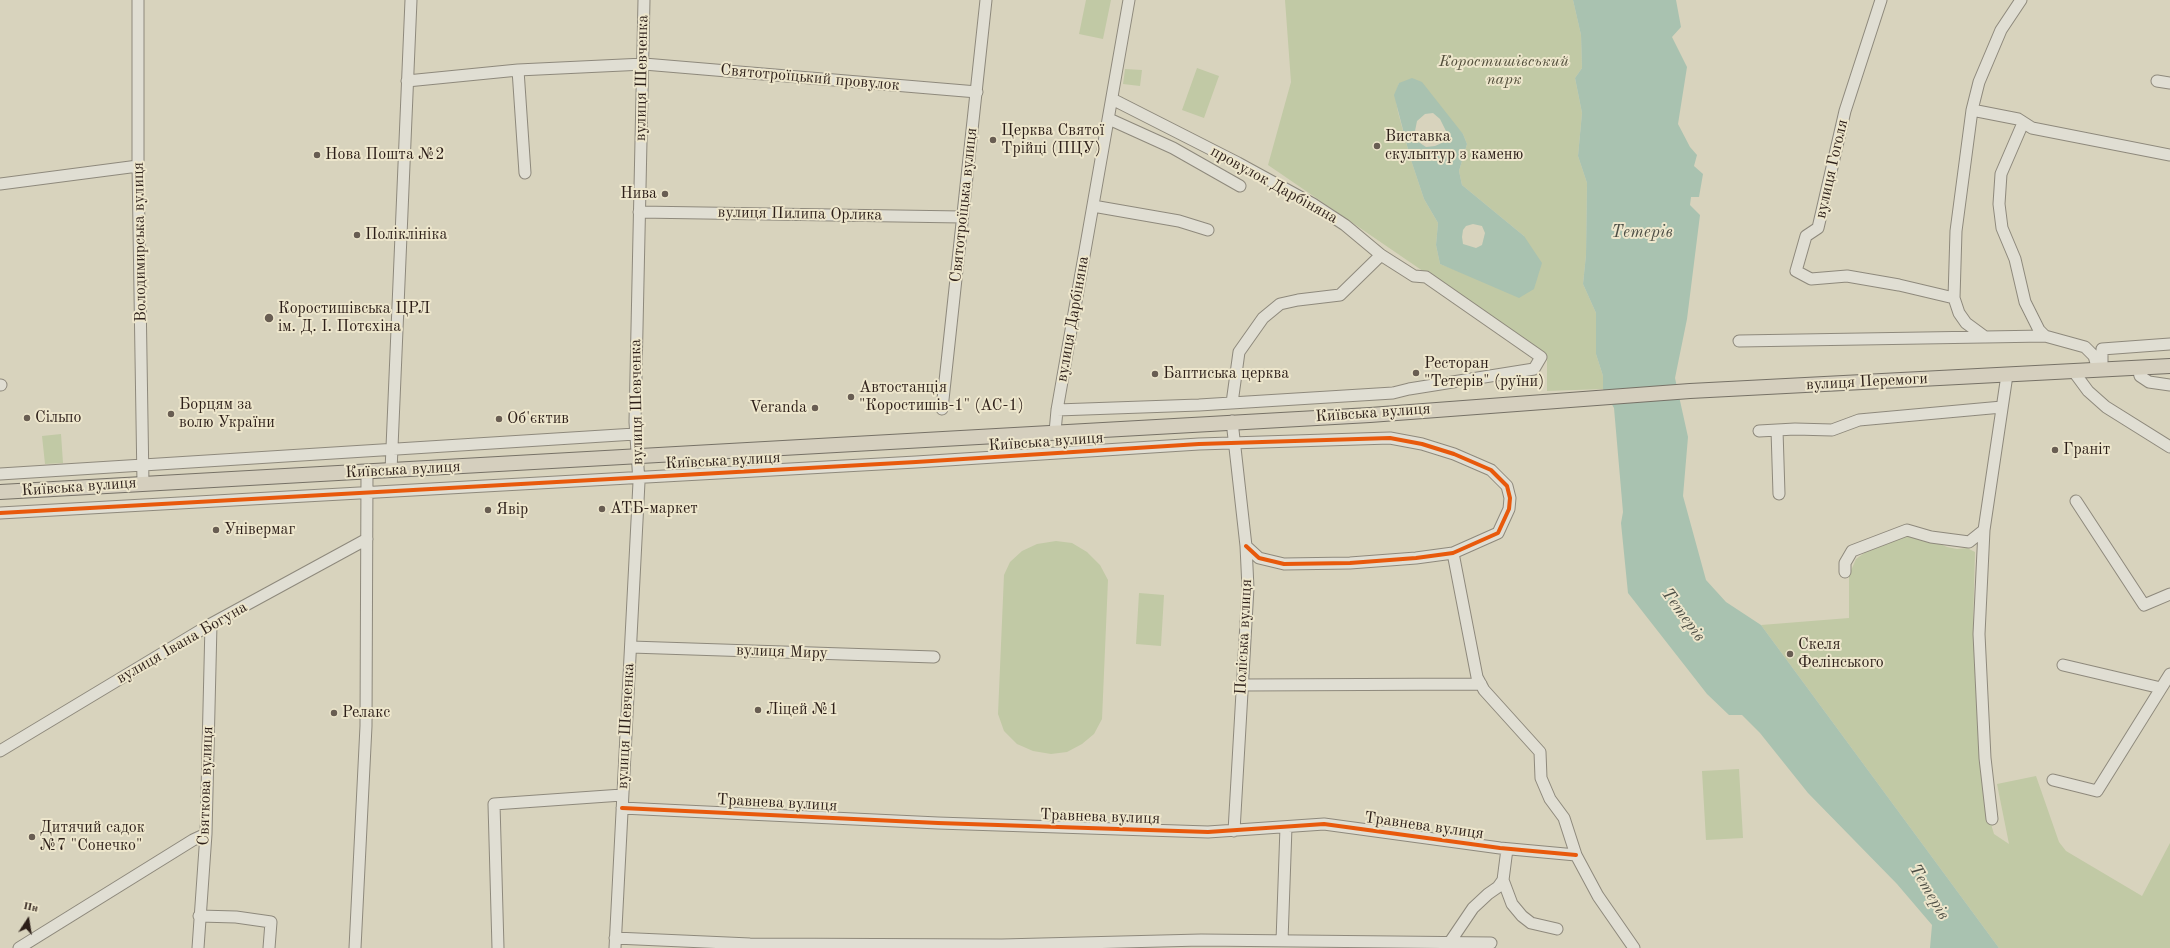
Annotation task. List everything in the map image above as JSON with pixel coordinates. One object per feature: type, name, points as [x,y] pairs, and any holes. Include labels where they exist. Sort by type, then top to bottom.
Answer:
[{"type":"main road","name":"вулиця Перемоги","points":[[1572,400],[1728,389],[2170,366]]},
{"type":"main road","name":"Київська вулиця","points":[[0,492],[143,483],[367,473],[1232,421],[1370,415],[1572,400]]},
{"type":"street","name":"Володимирська вулиця","points":[[138,0],[138,166],[143,483]]},
{"type":"street","points":[[391,471],[411,0]]},
{"type":"street","name":"вулиця Шевченка","points":[[615,943],[639,478],[635,434],[639,212],[644,64],[644,0]]},
{"type":"street","name":"Святотроїцька вулиця","points":[[942,409],[986,0]]},
{"type":"street","name":"вулиця Дарбіняна","points":[[1055,432],[1057,410],[1129,0]]},
{"type":"street","name":"вулиця Гоголя","points":[[1882,0],[1845,111],[1818,228],[1806,236],[1796,271],[1811,279],[1847,276],[1899,284],[1954,298]]},
{"type":"street","points":[[1985,337],[1966,323],[1959,313],[1954,298],[1956,231],[1972,110],[1979,82],[2001,30],[2021,0]]},
{"type":"street","name":"Святотроїцький провулок","points":[[407,81],[518,70],[644,64],[977,92]]},
{"type":"street","points":[[518,70],[526,173]]},
{"type":"street","points":[[2157,81],[2170,82]]},
{"type":"street","name":"провулок Дарбіняна","points":[[1112,99],[1238,163],[1313,204],[1345,225],[1381,255],[1414,276],[1426,277],[1541,357],[1534,369],[1409,389],[1393,394],[1232,403]]},
{"type":"street","points":[[1972,110],[2018,119],[2032,128],[2170,155]]},
{"type":"street","points":[[1109,119],[1173,148],[1240,186]]},
{"type":"street","points":[[2023,123],[2001,174],[1999,204],[2002,228],[2014,260],[2026,302],[2039,330],[2045,336]]},
{"type":"street","points":[[0,184],[138,166]]},
{"type":"street","points":[[1093,206],[1178,220],[1208,230]]},
{"type":"street","name":"вулиця Пилипа Орлика","points":[[639,212],[962,217]]},
{"type":"street","points":[[1232,403],[1239,352],[1263,318],[1280,304],[1298,300],[1340,295],[1381,255]]},
{"type":"street","points":[[1740,340],[2045,336],[2085,347],[2094,356],[2100,370]]},
{"type":"street","points":[[2100,370],[2102,348],[2170,344]]},
{"type":"street","points":[[2138,368],[2140,376],[2149,382],[2170,385]]},
{"type":"street","points":[[2074,372],[2088,391],[2106,407],[2170,447]]},
{"type":"street","points":[[1992,819],[1985,758],[1979,634],[1984,530],[2007,375]]},
{"type":"street","name":"Київська вулиця","points":[[1057,410],[1232,403]]},
{"type":"street","points":[[1759,431],[1832,430],[1860,420],[2002,407]]},
{"type":"street","name":"Поліська вулиця","points":[[1232,421],[1246,546],[1248,588],[1234,831]]},
{"type":"street","points":[[1777,430],[1779,494]]},
{"type":"street","points":[[0,474],[635,434]]},
{"type":"street","name":"Київська вулиця","points":[[0,513],[639,478],[1199,444],[1390,438],[1422,444],[1454,454],[1491,470],[1507,486],[1510,498],[1509,508],[1498,533],[1453,553],[1416,558],[1350,563],[1284,564],[1259,558],[1246,546]]},
{"type":"street","points":[[49,471],[52,489]]},
{"type":"street","points":[[355,948],[366,726],[367,473]]},
{"type":"street","points":[[2076,501],[2144,605],[2170,594]]},
{"type":"street","points":[[1845,572],[1845,563],[1852,551],[1907,530],[1931,537],[1969,542],[1984,530]]},
{"type":"street","name":"вулиця Івана Богуна","points":[[0,751],[211,624],[367,539]]},
{"type":"street","points":[[1453,553],[1476,670],[1481,684],[1501,710],[1540,752],[1541,778],[1550,799],[1564,818],[1576,854],[1598,896],[1634,948]]},
{"type":"street","name":"Святкова вулиця","points":[[198,948],[199,916],[206,834],[211,624]]},
{"type":"street","name":"вулиця Миру","points":[[631,647],[934,657]]},
{"type":"street","points":[[2063,665],[2161,688]]},
{"type":"street","points":[[2053,780],[2097,791],[2170,674]]},
{"type":"street","points":[[1243,685],[1481,684]]},
{"type":"street","points":[[498,948],[494,804],[622,795]]},
{"type":"street","name":"Травнева вулиця","points":[[622,808],[954,824],[1208,832],[1324,824],[1508,849],[1576,854]]},
{"type":"street","points":[[1282,941],[1286,827]]},
{"type":"street","points":[[19,948],[193,840],[206,834]]},
{"type":"street","points":[[1450,942],[1474,908],[1488,894],[1498,887],[1503,880],[1508,849]]},
{"type":"street","points":[[1503,880],[1512,904],[1522,916],[1531,923],[1557,929]]},
{"type":"street","points":[[199,916],[236,917],[271,922],[269,948]]},
{"type":"street","points":[[615,943],[1002,945],[1235,944],[1282,941],[1491,943]]},
{"type":"green space","points":[[1086,0],[1111,0],[1103,39],[1079,34]]},
{"type":"green space","name":"Коростишівський парк","points":[[1285,0],[1573,0],[1581,35],[1582,68],[1575,78],[1582,113],[1578,156],[1587,183],[1586,255],[1583,284],[1596,313],[1596,354],[1603,376],[1603,389],[1547,391],[1547,356],[1268,165],[1291,82]],"holes":[[[1399,83],[1463,134],[1467,144],[1459,171],[1462,185],[1524,236],[1474,277],[1440,264],[1436,245],[1438,223],[1424,199],[1410,157],[1398,112],[1395,95]]]},
{"type":"green space","points":[[1197,68],[1219,76],[1204,118],[1182,110]]},
{"type":"green space","points":[[1125,69],[1142,70],[1140,86],[1123,84]]},
{"type":"green space","points":[[61,434],[63,463],[45,464],[42,436]]},
{"type":"green space","points":[[1909,534],[1929,539],[1947,547],[1957,549],[1967,548],[1975,552],[1973,624],[1982,756],[1991,824],[1994,834],[2009,844],[1997,784],[2036,776],[2059,842],[2066,851],[2142,896],[2170,843],[2170,948],[1999,948],[1761,625],[1849,618],[1849,575],[1856,559],[1871,548]]},
{"type":"green space","points":[[1056,541],[1072,543],[1087,552],[1100,565],[1108,580],[1102,719],[1094,734],[1082,744],[1067,752],[1051,754],[1033,751],[1017,744],[1004,731],[998,714],[1004,575],[1010,562],[1022,551],[1037,544]]},
{"type":"green space","points":[[1139,593],[1164,595],[1161,646],[1136,644]]},
{"type":"green space","points":[[1739,769],[1743,838],[1706,840],[1702,771]]},
{"type":"water","name":"Тетерів","points":[[1573,0],[1676,0],[1681,27],[1672,37],[1687,67],[1678,124],[1690,147],[1697,155],[1694,166],[1703,174],[1699,197],[1691,197],[1690,205],[1700,215],[1687,319],[1675,378],[1688,437],[1683,496],[1706,580],[1726,602],[1761,625],[1999,948],[1930,948],[1932,925],[1897,884],[1808,793],[1760,733],[1742,715],[1729,715],[1707,694],[1628,593],[1621,523],[1623,512],[1614,408],[1603,389],[1603,376],[1596,354],[1596,313],[1583,284],[1586,255],[1587,183],[1578,156],[1582,113],[1575,78],[1582,68],[1581,35]]},
{"type":"water","points":[[1412,78],[1422,82],[1463,134],[1467,144],[1459,171],[1462,185],[1524,236],[1542,263],[1534,289],[1519,298],[1440,264],[1436,245],[1438,223],[1424,199],[1410,157],[1394,95],[1399,83]],"holes":[[[1433,113],[1440,119],[1447,133],[1444,142],[1435,146],[1426,147],[1417,141],[1415,131],[1417,121],[1425,114]],[[1473,224],[1482,226],[1485,233],[1482,245],[1476,248],[1463,244],[1462,237],[1463,230],[1466,226]]]},
{"type":"cycle path","points":[[0,513],[916,462],[1199,444],[1390,438],[1422,444],[1454,454],[1491,470],[1507,486],[1510,498],[1509,509],[1498,533],[1453,553],[1416,558],[1350,563],[1284,564],[1259,558],[1246,546]]},
{"type":"cycle path","points":[[622,808],[938,823],[1208,832],[1324,824],[1500,848],[1576,855]]},
{"type":"place","name":"Церква Святої Трійці (ПЦУ)","points":[[993,140]]},
{"type":"place","name":"Виставка скульптур з каменю","points":[[1377,146]]},
{"type":"place","name":"Нова Пошта №2","points":[[317,155]]},
{"type":"place","name":"Нива","points":[[665,194]]},
{"type":"place","name":"Поліклініка","points":[[357,235]]},
{"type":"place","name":"Коростишівська ЦРЛ ім. Д. І. Потєхіна","points":[[269,318]]},
{"type":"place","name":"Ресторан \"Тетерів\" (руїни)","points":[[1416,373]]},
{"type":"place","name":"Баптиська церква","points":[[1155,374]]},
{"type":"place","name":"Автостанція \"Коростишів-1\" (АС-1)","points":[[851,397]]},
{"type":"place","name":"Veranda","points":[[815,408]]},
{"type":"place","name":"Борцям за волю України","points":[[171,414]]},
{"type":"place","name":"Сільпо","points":[[27,418]]},
{"type":"place","name":"Об'єктив","points":[[499,419]]},
{"type":"place","name":"Граніт","points":[[2055,450]]},
{"type":"place","name":"АТБ-маркет","points":[[602,509]]},
{"type":"place","name":"Явір","points":[[488,510]]},
{"type":"place","name":"Універмаг","points":[[216,530]]},
{"type":"place","name":"Скеля Фелінського","points":[[1790,654]]},
{"type":"place","name":"Ліцей №1","points":[[758,710]]},
{"type":"place","name":"Релакс","points":[[334,713]]},
{"type":"place","name":"Дитячий садок №7 \"Сонечко\"","points":[[32,837]]}]
